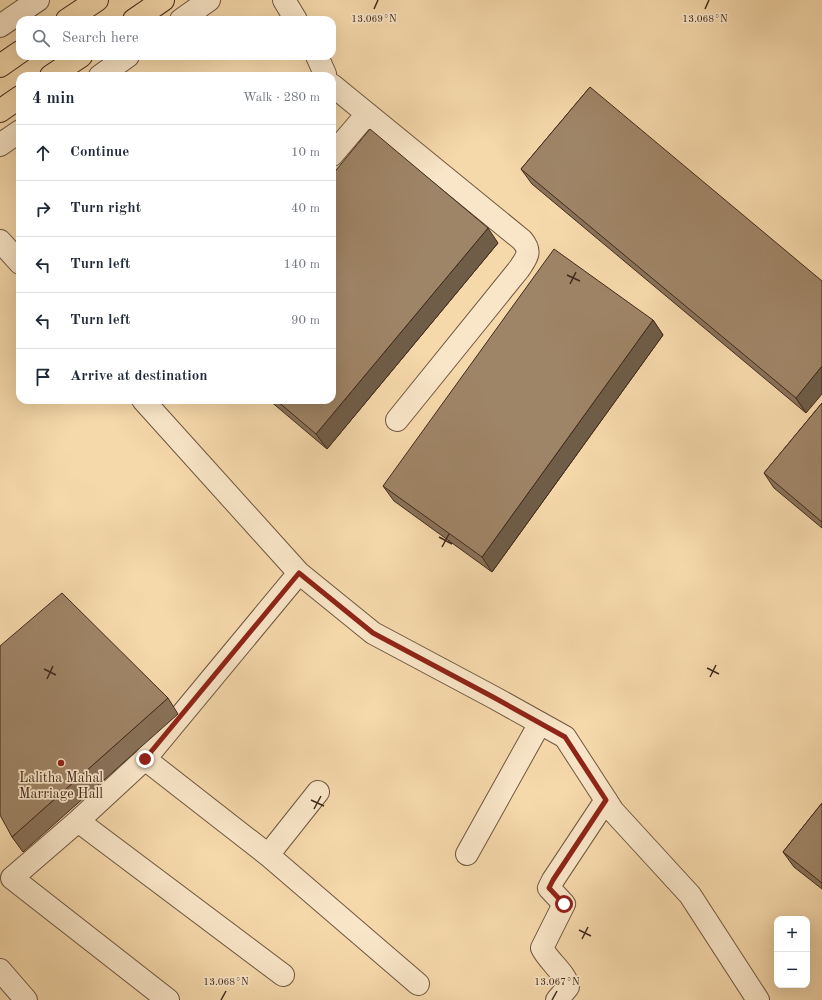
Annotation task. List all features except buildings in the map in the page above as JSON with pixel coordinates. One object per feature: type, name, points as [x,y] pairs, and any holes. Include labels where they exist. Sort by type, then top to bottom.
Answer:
[{"type":"highway","points":[[73,16],[97,0]]},
{"type":"highway","points":[[140,16],[163,0]]},
{"type":"highway","points":[[0,66],[16,55]]},
{"type":"highway","points":[[57,72],[75,60]]},
{"type":"highway","points":[[0,111],[16,100]]},
{"type":"street","points":[[0,26],[38,0]]},
{"type":"street","points":[[186,16],[209,0]]},
{"type":"street","points":[[284,0],[294,16]]},
{"type":"street","points":[[106,72],[122,60]]},
{"type":"street","points":[[319,60],[325,72]]},
{"type":"street","points":[[336,88],[522,240],[528,247],[528,257],[519,269],[396,420]]},
{"type":"street","points":[[336,150],[367,114]]},
{"type":"street","points":[[0,145],[16,134]]},
{"type":"street","points":[[0,241],[16,259]]},
{"type":"street","points":[[147,404],[299,573],[373,633],[565,737],[613,811],[690,895],[758,1000]]},
{"type":"street","points":[[168,1000],[6,881],[78,821],[145,759],[299,573]]},
{"type":"street","points":[[467,854],[540,723]]},
{"type":"street","points":[[145,759],[268,855],[418,984]]},
{"type":"street","points":[[268,855],[318,792]]},
{"type":"street","points":[[557,1000],[568,987],[567,981],[546,956],[542,948],[564,904],[549,888],[606,800]]},
{"type":"street","points":[[78,821],[283,975]]},
{"type":"street","points":[[0,970],[26,1000]]},
{"type":"place","name":"Lalitha Mahal Marriage Hall","points":[[61,763]]},
{"type":"route","points":[[145,759],[299,573],[373,633],[565,737],[606,800],[549,888],[564,904]]}]
